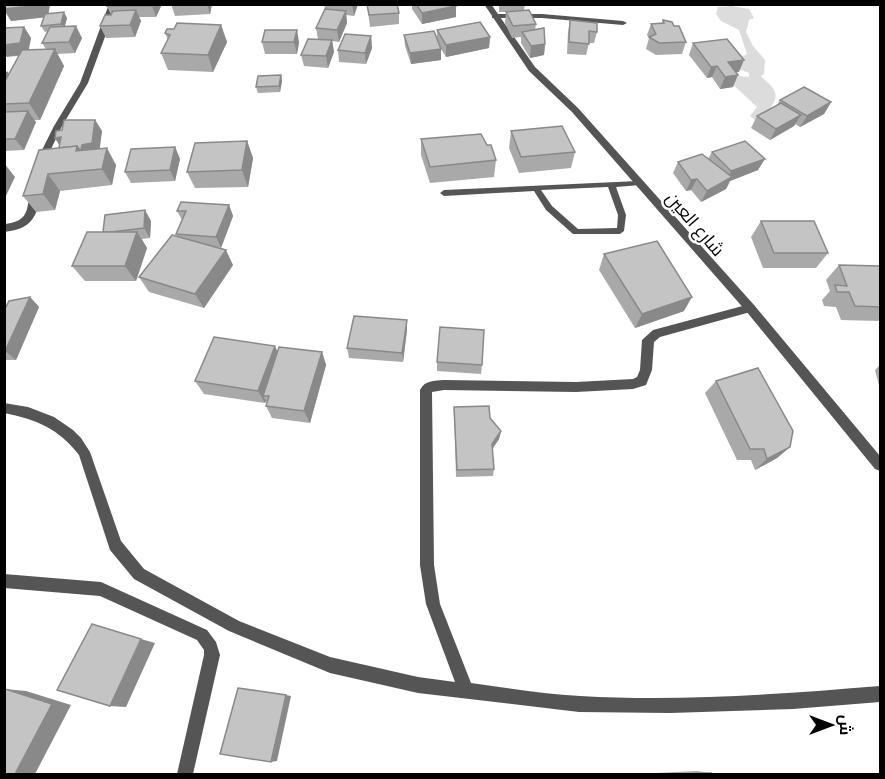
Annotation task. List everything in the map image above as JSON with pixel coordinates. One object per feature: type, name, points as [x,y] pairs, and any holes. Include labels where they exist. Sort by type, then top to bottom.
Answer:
[{"type":"street","points":[[4,228],[24,225],[32,216],[37,182],[49,145],[84,84],[113,4]]},
{"type":"street","name":"شارع العين","points":[[487,4],[532,69],[575,110],[750,308],[880,465]]},
{"type":"street","points":[[495,16],[542,16],[623,23]]},
{"type":"street","points":[[466,690],[434,604],[426,565],[426,390],[429,387],[444,385],[576,387],[633,384],[642,381],[646,370],[648,340],[657,333],[750,308]]},
{"type":"street","points":[[4,408],[52,420],[76,440],[84,452],[115,545],[131,567],[148,580],[234,626],[330,666],[389,680],[544,700],[620,705],[793,701],[880,694]]},
{"type":"street","points":[[4,581],[101,589],[208,640],[212,655],[185,774]]},
{"type":"lane","points":[[444,193],[638,183]]},
{"type":"lane","points":[[536,188],[549,208],[576,232],[620,231],[622,215],[611,184]]},
{"type":"shaded area","points":[[731,6],[749,9],[754,18],[749,20],[746,32],[753,46],[765,60],[764,74],[761,76],[776,96],[772,106],[755,120],[750,116],[757,107],[727,79],[739,76],[749,77],[749,73],[736,68],[738,53],[743,56],[747,54],[739,30],[721,21],[716,14],[718,7]]},
{"type":"building","points":[[4,4],[41,4],[41,5],[4,9]]},
{"type":"building","points":[[108,4],[152,4],[152,6],[107,6]]},
{"type":"building","points":[[367,4],[397,4],[399,13],[369,15]]},
{"type":"building","points":[[416,4],[455,4],[456,6],[422,13]]},
{"type":"building","points":[[325,9],[346,11],[337,30],[316,28]]},
{"type":"building","points":[[136,10],[130,25],[100,26],[105,15],[111,15],[113,11]]},
{"type":"building","points":[[529,10],[536,24],[513,26],[506,12]]},
{"type":"building","points":[[64,12],[61,24],[41,26],[45,14]]},
{"type":"building","points":[[570,20],[597,23],[597,32],[589,31],[589,44],[569,42]]},
{"type":"building","points":[[663,20],[679,26],[686,42],[659,43],[649,37],[656,34],[651,24],[664,23]]},
{"type":"building","points":[[480,22],[490,37],[446,45],[437,30]]},
{"type":"building","points":[[177,23],[221,25],[208,55],[161,53],[170,35],[165,33],[167,29],[174,29]]},
{"type":"building","points":[[76,26],[69,42],[42,43],[50,27]]},
{"type":"building","points":[[24,27],[20,43],[4,45],[4,28]]},
{"type":"building","points":[[544,28],[545,44],[531,46],[522,32]]},
{"type":"building","points":[[265,30],[297,30],[294,42],[262,42]]},
{"type":"building","points":[[434,31],[441,49],[410,53],[404,35]]},
{"type":"building","points":[[345,34],[371,36],[365,53],[338,50]]},
{"type":"building","points":[[308,39],[332,40],[326,56],[301,55]]},
{"type":"building","points":[[727,39],[744,60],[728,62],[738,75],[725,77],[717,66],[711,67],[693,43]]},
{"type":"building","points":[[55,49],[29,103],[4,104],[4,83],[22,50]]},
{"type":"building","points":[[281,75],[279,86],[256,87],[258,76]]},
{"type":"building","points":[[804,87],[831,102],[807,116],[780,100]]},
{"type":"building","points":[[781,103],[801,115],[776,129],[757,116]]},
{"type":"building","points":[[28,111],[15,139],[4,139],[4,112]]},
{"type":"building","points":[[64,120],[95,120],[92,143],[82,145],[81,150],[77,146],[59,148],[61,137],[55,138],[56,131],[62,130]]},
{"type":"building","points":[[562,126],[575,152],[521,157],[511,131]]},
{"type":"building","points":[[481,134],[487,145],[491,145],[496,160],[430,167],[421,139]]},
{"type":"building","points":[[247,141],[242,170],[187,172],[195,143]]},
{"type":"building","points":[[745,141],[765,159],[731,171],[712,152]]},
{"type":"building","points":[[77,146],[76,151],[107,148],[102,169],[48,174],[43,194],[23,196],[39,150]]},
{"type":"building","points":[[175,147],[170,170],[125,172],[131,149]]},
{"type":"building","points":[[702,154],[732,177],[707,191],[697,179],[691,180],[678,162]]},
{"type":"building","points":[[181,202],[229,205],[216,237],[176,234],[186,211],[177,211]]},
{"type":"building","points":[[145,210],[144,228],[103,232],[105,215]]},
{"type":"building","points":[[761,221],[814,221],[828,253],[774,253]]},
{"type":"building","points":[[87,232],[137,232],[125,266],[72,266]]},
{"type":"building","points":[[172,235],[226,250],[195,294],[139,277]]},
{"type":"building","points":[[657,241],[692,297],[642,314],[604,254]]},
{"type":"building","points":[[839,265],[880,266],[880,307],[855,306],[849,292],[837,292],[835,285],[847,286]]},
{"type":"building","points":[[30,297],[4,351],[4,311],[9,301]]},
{"type":"building","points":[[354,316],[407,320],[402,353],[347,348]]},
{"type":"building","points":[[440,327],[484,330],[482,365],[437,362]]},
{"type":"building","points":[[214,337],[275,346],[258,391],[195,381]]},
{"type":"building","points":[[279,347],[322,352],[304,411],[266,406],[269,396],[263,396]]},
{"type":"building","points":[[758,368],[793,431],[790,447],[767,459],[764,449],[750,449],[716,381]]},
{"type":"building","points":[[489,406],[490,418],[501,431],[492,444],[494,469],[457,470],[454,407]]},
{"type":"building","points":[[92,624],[141,639],[110,706],[57,690]]},
{"type":"building","points":[[238,688],[286,695],[271,762],[220,754]]},
{"type":"building","points":[[5,689],[52,704],[15,774],[4,774]]}]
